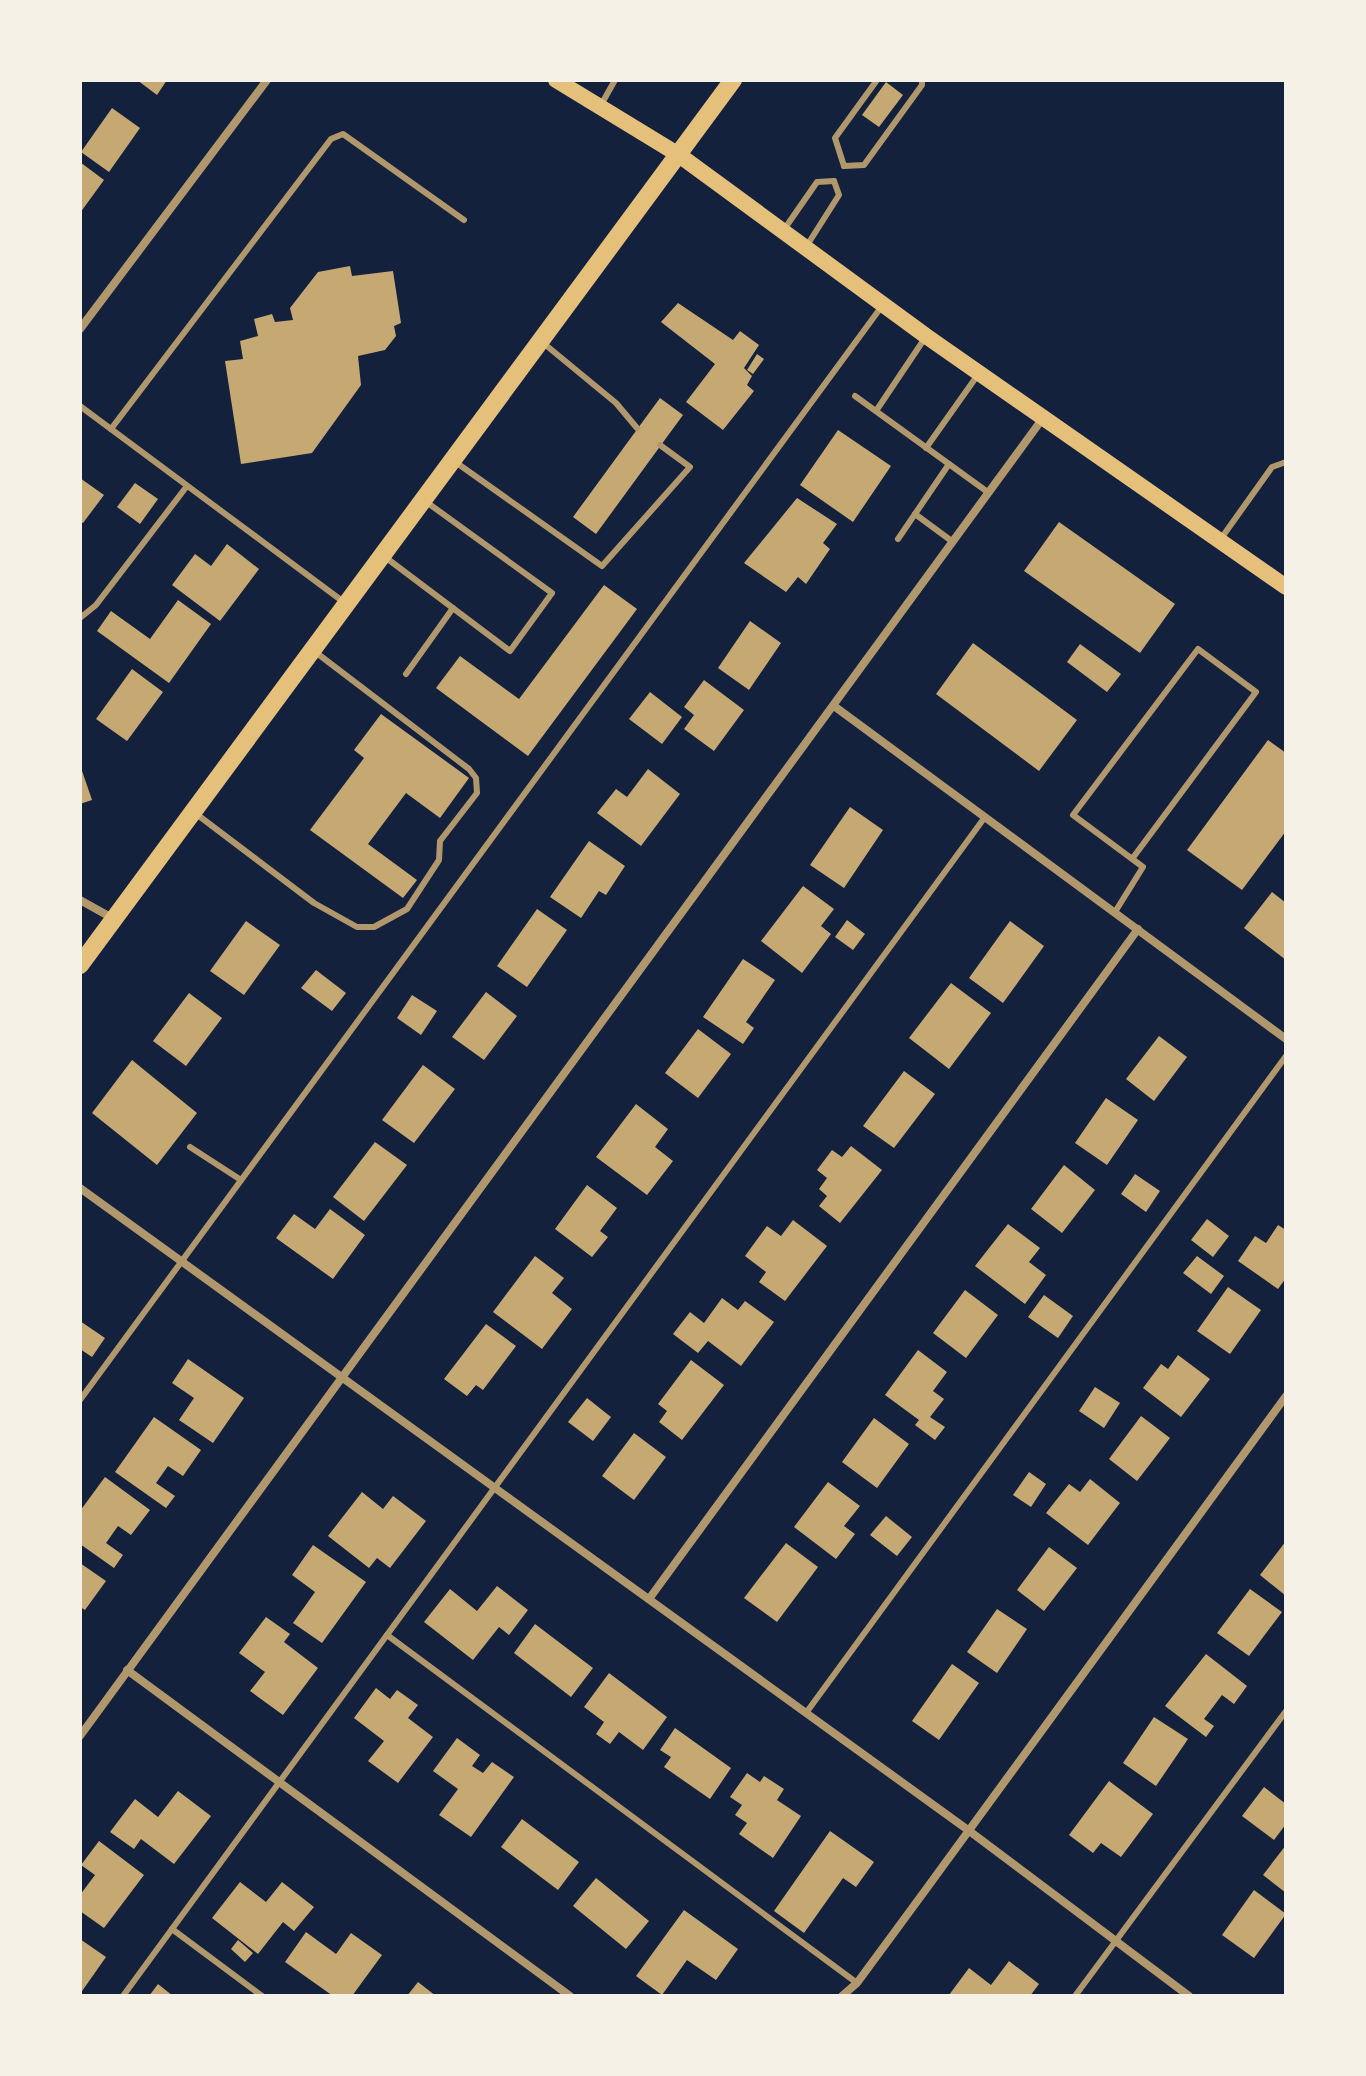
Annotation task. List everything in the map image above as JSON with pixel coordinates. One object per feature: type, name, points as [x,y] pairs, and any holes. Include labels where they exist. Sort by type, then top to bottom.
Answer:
[{"type":"main road","points":[[556,80],[679,155],[926,336],[1286,587]]},
{"type":"main road","points":[[80,965],[348,606],[733,80]]},
{"type":"street","points":[[80,329],[267,80]]},
{"type":"street","points":[[80,1736],[1043,418]]},
{"type":"street","points":[[834,706],[1286,1039]]},
{"type":"street","points":[[80,900],[115,919]]},
{"type":"street","points":[[649,1599],[1138,929]]},
{"type":"street","points":[[80,1188],[968,1830],[1189,1996]]},
{"type":"street","points":[[842,1996],[857,1983],[1286,1396]]},
{"type":"street","points":[[127,1670],[570,1996]]},
{"type":"lane","points":[[600,106],[615,80]]},
{"type":"lane","points":[[844,166],[835,138],[877,80]]},
{"type":"lane","points":[[844,166],[864,165],[922,85],[922,80]]},
{"type":"lane","points":[[111,429],[331,139],[343,134],[464,220]]},
{"type":"lane","points":[[834,181],[844,166]]},
{"type":"lane","points":[[783,232],[817,182],[834,181]]},
{"type":"lane","points":[[805,248],[839,195],[834,181]]},
{"type":"lane","points":[[80,1400],[883,305]]},
{"type":"lane","points":[[876,411],[926,336]]},
{"type":"lane","points":[[542,342],[616,403],[637,428]]},
{"type":"lane","points":[[926,448],[979,373]]},
{"type":"lane","points":[[855,396],[989,493]]},
{"type":"lane","points":[[80,406],[348,606]]},
{"type":"lane","points":[[454,461],[602,566],[690,467],[660,445]]},
{"type":"lane","points":[[1219,541],[1272,467],[1286,462]]},
{"type":"lane","points":[[898,539],[949,464]]},
{"type":"lane","points":[[80,618],[96,605],[187,486]]},
{"type":"lane","points":[[384,556],[510,651],[552,593],[425,501]]},
{"type":"lane","points":[[915,514],[953,542]]},
{"type":"lane","points":[[406,674],[453,608]]},
{"type":"lane","points":[[1115,912],[1143,867],[1132,859],[1073,815],[1198,649],[1256,692],[1132,859]]},
{"type":"lane","points":[[194,813],[314,903],[357,927],[374,927],[407,909],[439,860],[440,841],[477,793],[477,785],[469,769],[314,651]]},
{"type":"lane","points":[[123,1996],[985,817]]},
{"type":"lane","points":[[806,1713],[1286,1056]]},
{"type":"lane","points":[[190,1147],[241,1180]]},
{"type":"lane","points":[[387,1635],[857,1983]]},
{"type":"lane","points":[[1075,1996],[1286,1711]]},
{"type":"lane","points":[[172,1929],[262,1996]]},
{"type":"building","points":[[137,80],[167,80],[157,95]]},
{"type":"building","points":[[886,82],[903,95],[879,127],[862,115]]},
{"type":"building","points":[[112,108],[140,128],[109,172],[81,152]]},
{"type":"building","points":[[80,162],[104,180],[80,213]]},
{"type":"building","points":[[350,266],[352,276],[393,271],[401,323],[394,326],[396,336],[385,350],[358,356],[361,385],[312,453],[241,464],[225,361],[243,359],[240,341],[258,336],[254,319],[272,314],[275,322],[293,320],[290,308],[318,272]]},
{"type":"building","points":[[678,303],[733,340],[740,331],[759,345],[744,368],[752,376],[747,385],[754,391],[723,430],[686,402],[715,364],[661,322]]},
{"type":"building","points":[[757,354],[764,359],[753,374],[747,370]]},
{"type":"building","points":[[660,398],[683,415],[596,534],[573,517]]},
{"type":"building","points":[[838,430],[891,466],[853,522],[800,485]]},
{"type":"building","points":[[80,478],[104,495],[83,523],[80,521]]},
{"type":"building","points":[[135,483],[158,499],[140,524],[117,507]]},
{"type":"building","points":[[797,498],[837,524],[823,543],[830,549],[806,584],[798,577],[786,592],[744,563]]},
{"type":"building","points":[[1059,522],[1175,604],[1140,653],[1024,571]]},
{"type":"building","points":[[227,544],[259,569],[220,621],[172,585],[195,554],[211,566]]},
{"type":"building","points":[[604,585],[637,609],[528,756],[436,688],[460,656],[519,699]]},
{"type":"building","points":[[178,600],[211,624],[169,683],[97,631],[111,611],[150,639]]},
{"type":"building","points":[[750,621],[781,643],[749,690],[718,668]]},
{"type":"building","points":[[973,643],[1077,720],[1039,771],[936,694]]},
{"type":"building","points":[[1080,644],[1121,674],[1107,692],[1067,662]]},
{"type":"building","points":[[132,669],[163,692],[127,741],[96,719]]},
{"type":"building","points":[[704,680],[744,710],[714,751],[684,729],[694,715],[684,707]]},
{"type":"building","points":[[650,692],[682,717],[662,744],[629,719]]},
{"type":"building","points":[[381,714],[469,778],[440,818],[406,793],[368,844],[417,880],[403,898],[310,830],[364,758],[354,750]]},
{"type":"building","points":[[1268,740],[1286,753],[1286,831],[1242,890],[1187,850]]},
{"type":"building","points":[[80,765],[92,800],[80,804]]},
{"type":"building","points":[[648,769],[680,794],[641,846],[597,813],[616,789],[627,797]]},
{"type":"building","points":[[850,807],[883,830],[844,888],[810,865]]},
{"type":"building","points":[[589,841],[625,866],[606,895],[599,891],[581,918],[550,897]]},
{"type":"building","points":[[803,886],[834,909],[821,926],[831,934],[802,973],[761,941]]},
{"type":"building","points":[[1272,892],[1286,903],[1286,960],[1244,928]]},
{"type":"building","points":[[537,909],[567,930],[527,987],[497,966]]},
{"type":"building","points":[[847,920],[865,934],[853,950],[835,937]]},
{"type":"building","points":[[246,921],[280,945],[244,995],[210,971]]},
{"type":"building","points":[[1010,921],[1044,946],[1003,1003],[969,978]]},
{"type":"building","points":[[743,959],[775,980],[746,1022],[754,1028],[743,1044],[703,1017]]},
{"type":"building","points":[[316,970],[346,993],[332,1011],[301,988]]},
{"type":"building","points":[[951,983],[991,1013],[949,1069],[909,1038]]},
{"type":"building","points":[[486,992],[517,1016],[484,1060],[452,1037]]},
{"type":"building","points":[[189,993],[222,1018],[186,1066],[153,1041]]},
{"type":"building","points":[[412,995],[437,1011],[421,1035],[397,1018]]},
{"type":"building","points":[[698,1029],[731,1054],[698,1098],[665,1073]]},
{"type":"building","points":[[1159,1036],[1187,1057],[1154,1101],[1126,1079]]},
{"type":"building","points":[[132,1060],[197,1113],[157,1165],[92,1113]]},
{"type":"building","points":[[423,1065],[455,1089],[414,1143],[382,1120]]},
{"type":"building","points":[[904,1071],[935,1094],[894,1148],[863,1126]]},
{"type":"building","points":[[1106,1098],[1138,1120],[1107,1165],[1075,1143]]},
{"type":"building","points":[[636,1104],[668,1129],[655,1147],[673,1161],[647,1195],[596,1157]]},
{"type":"building","points":[[375,1142],[407,1165],[364,1221],[333,1197]]},
{"type":"building","points":[[851,1146],[882,1170],[840,1223],[819,1206],[827,1196],[819,1189],[827,1178],[817,1170],[832,1150],[842,1157]]},
{"type":"building","points":[[1064,1165],[1095,1190],[1062,1233],[1031,1209]]},
{"type":"building","points":[[1135,1174],[1160,1191],[1146,1212],[1121,1194]]},
{"type":"building","points":[[587,1185],[617,1208],[600,1231],[608,1237],[592,1257],[555,1229]]},
{"type":"building","points":[[330,1209],[365,1235],[333,1279],[276,1238],[294,1214],[315,1229]]},
{"type":"building","points":[[1207,1219],[1229,1236],[1213,1257],[1191,1240]]},
{"type":"building","points":[[793,1220],[827,1246],[785,1301],[759,1282],[766,1272],[745,1256],[767,1226],[781,1236]]},
{"type":"building","points":[[1008,1224],[1040,1248],[1029,1262],[1046,1275],[1025,1304],[975,1266]]},
{"type":"building","points":[[1278,1225],[1286,1230],[1286,1278],[1278,1289],[1238,1261],[1255,1236],[1266,1243]]},
{"type":"building","points":[[535,1256],[564,1278],[552,1293],[572,1309],[542,1349],[493,1312]]},
{"type":"building","points":[[1197,1256],[1224,1276],[1211,1294],[1183,1273]]},
{"type":"building","points":[[1228,1287],[1261,1310],[1230,1354],[1197,1331]]},
{"type":"building","points":[[965,1290],[998,1315],[966,1358],[933,1333]]},
{"type":"building","points":[[1044,1295],[1073,1316],[1058,1338],[1028,1317]]},
{"type":"building","points":[[722,1298],[738,1310],[745,1301],[774,1322],[741,1366],[708,1341],[698,1353],[673,1334],[690,1312],[704,1323]]},
{"type":"building","points":[[80,1321],[105,1338],[92,1357],[80,1349]]},
{"type":"building","points":[[486,1324],[516,1346],[483,1390],[476,1385],[467,1396],[444,1379]]},
{"type":"building","points":[[918,1350],[947,1372],[933,1391],[944,1399],[930,1417],[945,1427],[935,1440],[915,1425],[919,1420],[885,1395]]},
{"type":"building","points":[[1178,1355],[1210,1379],[1181,1417],[1143,1388],[1161,1364],[1168,1369]]},
{"type":"building","points":[[188,1359],[244,1398],[213,1443],[179,1420],[194,1398],[172,1383]]},
{"type":"building","points":[[691,1360],[724,1385],[682,1440],[659,1422],[667,1411],[658,1404]]},
{"type":"building","points":[[1095,1387],[1120,1403],[1104,1428],[1079,1411]]},
{"type":"building","points":[[587,1398],[611,1417],[593,1441],[568,1422]]},
{"type":"building","points":[[1141,1416],[1170,1438],[1137,1481],[1109,1459]]},
{"type":"building","points":[[154,1417],[201,1450],[183,1476],[168,1466],[156,1483],[175,1496],[166,1508],[115,1472]]},
{"type":"building","points":[[874,1418],[909,1444],[877,1488],[842,1462]]},
{"type":"building","points":[[634,1433],[666,1457],[634,1500],[602,1476]]},
{"type":"building","points":[[1029,1472],[1046,1484],[1031,1507],[1013,1495]]},
{"type":"building","points":[[105,1477],[150,1510],[131,1535],[118,1526],[106,1543],[123,1555],[114,1568],[80,1544],[80,1511]]},
{"type":"building","points":[[1090,1479],[1120,1503],[1088,1545],[1046,1513],[1069,1484],[1080,1492]]},
{"type":"building","points":[[828,1482],[860,1506],[844,1526],[855,1534],[836,1559],[794,1527]]},
{"type":"building","points":[[362,1492],[383,1509],[393,1496],[426,1521],[390,1568],[377,1558],[369,1568],[328,1536]]},
{"type":"building","points":[[886,1516],[912,1537],[897,1556],[870,1535]]},
{"type":"building","points":[[1286,1541],[1286,1596],[1260,1575]]},
{"type":"building","points":[[786,1543],[818,1567],[777,1622],[744,1598]]},
{"type":"building","points":[[313,1545],[366,1582],[322,1643],[293,1623],[315,1592],[292,1575]]},
{"type":"building","points":[[1049,1547],[1077,1568],[1044,1611],[1017,1590]]},
{"type":"building","points":[[80,1563],[106,1581],[85,1610],[80,1607]]},
{"type":"building","points":[[497,1586],[528,1610],[509,1635],[499,1627],[473,1660],[424,1622],[450,1589],[477,1611]]},
{"type":"building","points":[[1250,1589],[1282,1612],[1249,1656],[1217,1633]]},
{"type":"building","points":[[997,1609],[1027,1629],[997,1673],[967,1652]]},
{"type":"building","points":[[266,1617],[290,1634],[284,1642],[318,1668],[283,1715],[250,1691],[265,1672],[239,1653]]},
{"type":"building","points":[[535,1624],[593,1668],[571,1697],[514,1653]]},
{"type":"building","points":[[1206,1654],[1247,1686],[1234,1704],[1222,1695],[1204,1719],[1214,1726],[1206,1737],[1165,1706]]},
{"type":"building","points":[[952,1664],[979,1683],[939,1740],[912,1721]]},
{"type":"building","points":[[609,1673],[667,1717],[643,1750],[619,1732],[610,1744],[596,1734],[604,1722],[584,1707]]},
{"type":"building","points":[[376,1688],[390,1699],[397,1690],[418,1705],[408,1718],[433,1737],[398,1783],[368,1761],[384,1741],[354,1718]]},
{"type":"building","points":[[1154,1717],[1188,1739],[1156,1786],[1123,1763]]},
{"type":"building","points":[[675,1728],[731,1768],[710,1799],[664,1767],[671,1757],[660,1750]]},
{"type":"building","points":[[457,1738],[480,1755],[472,1766],[483,1773],[492,1762],[514,1777],[471,1837],[439,1815],[458,1789],[433,1771]]},
{"type":"building","points":[[747,1773],[760,1782],[764,1776],[784,1789],[777,1800],[801,1816],[773,1858],[739,1834],[747,1823],[735,1815],[742,1805],[730,1797]]},
{"type":"building","points":[[1109,1781],[1153,1814],[1121,1857],[1101,1843],[1093,1853],[1069,1835]]},
{"type":"building","points":[[1264,1787],[1286,1804],[1286,1824],[1274,1840],[1242,1816]]},
{"type":"building","points":[[178,1791],[211,1816],[174,1864],[141,1839],[134,1849],[110,1832],[135,1799],[158,1817]]},
{"type":"building","points":[[522,1819],[579,1862],[558,1890],[501,1847]]},
{"type":"building","points":[[830,1831],[874,1862],[856,1887],[843,1878],[804,1933],[774,1911]]},
{"type":"building","points":[[99,1841],[144,1875],[104,1928],[80,1911],[80,1895],[95,1875],[81,1865]]},
{"type":"building","points":[[1286,1845],[1286,1893],[1263,1875]]},
{"type":"building","points":[[596,1878],[649,1921],[626,1949],[573,1906]]},
{"type":"building","points":[[240,1882],[266,1902],[282,1882],[314,1907],[294,1931],[283,1922],[258,1954],[212,1918]]},
{"type":"building","points":[[1254,1890],[1286,1914],[1254,1958],[1222,1935]]},
{"type":"building","points":[[684,1910],[738,1949],[716,1980],[687,1960],[662,1995],[636,1976]]},
{"type":"building","points":[[306,1932],[336,1954],[351,1933],[382,1955],[352,1996],[333,1996],[285,1962]]},
{"type":"building","points":[[80,1939],[106,1957],[80,1994]]},
{"type":"building","points":[[238,1940],[253,1953],[245,1962],[231,1949]]},
{"type":"building","points":[[1009,1961],[1039,1984],[1030,1996],[949,1995],[969,1968],[991,1985]]},
{"type":"building","points":[[418,1982],[436,1996],[407,1996]]},
{"type":"building","points":[[158,1984],[173,1996],[149,1996]]}]
